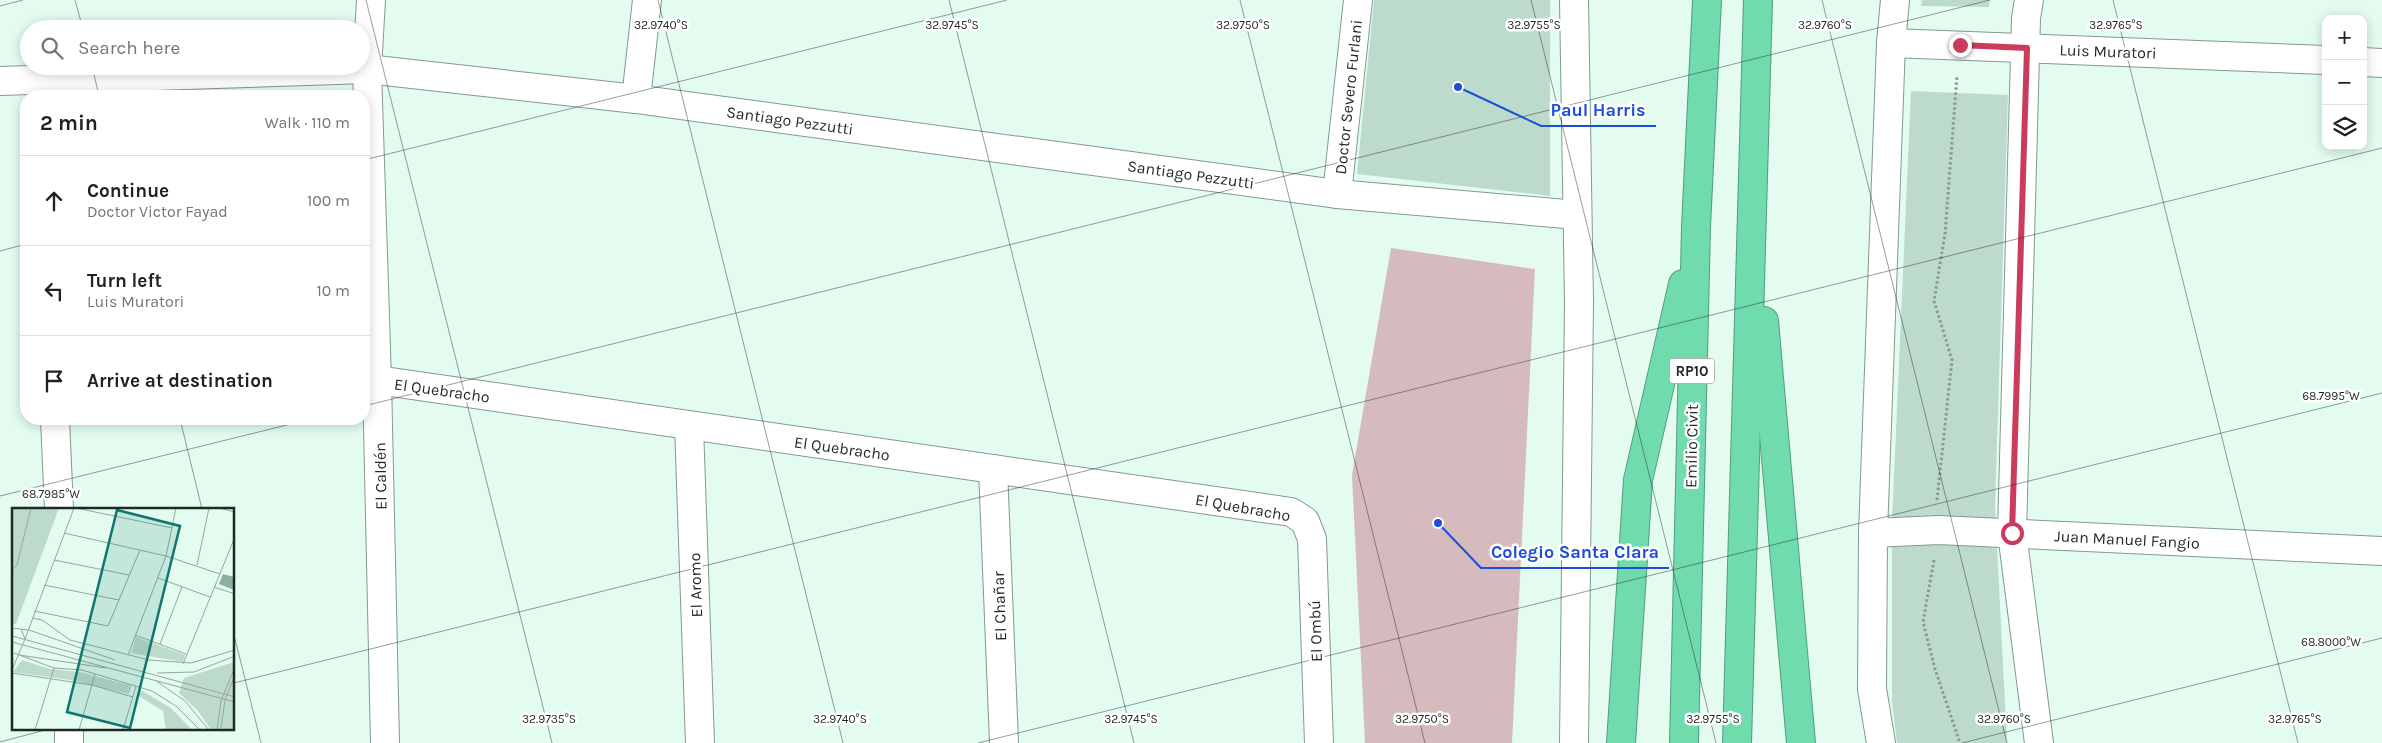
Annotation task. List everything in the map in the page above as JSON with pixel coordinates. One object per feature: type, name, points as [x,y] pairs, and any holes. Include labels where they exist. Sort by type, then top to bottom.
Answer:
[{"type":"highway","name":"Emilio Civit","points":[[1684,743],[1696,226],[1707,0]]},
{"type":"highway","points":[[1737,743],[1758,0]]},
{"type":"highway","points":[[1753,198],[1801,743]]},
{"type":"highway","points":[[1621,743],[1638,480],[1696,226]]},
{"type":"street","name":"El Caldén","points":[[370,20],[371,0]]},
{"type":"street","points":[[636,99],[647,0]]},
{"type":"street","name":"Doctor Severo Furlani","points":[[1338,194],[1358,0]]},
{"type":"street","points":[[1574,0],[1579,303],[1574,743]]},
{"type":"street","points":[[1881,743],[1872,688],[1873,533],[1891,43],[1895,0]]},
{"type":"street","points":[[2030,0],[2026,18],[2027,48],[2012,533],[2039,743]]},
{"type":"street","name":"Luis Muratori","points":[[1891,43],[2322,60]]},
{"type":"street","points":[[2367,62],[2382,62]]},
{"type":"street","name":"Santiago Pezzutti","points":[[370,69],[636,99],[1338,194],[1577,215]]},
{"type":"street","name":"Santiago Pezzutti","points":[[0,81],[40,88],[264,75]]},
{"type":"street","name":"El Caldén","points":[[367,75],[368,90]]},
{"type":"street","name":"El Caldén","points":[[370,154],[378,380],[385,743]]},
{"type":"street","name":"El Quebracho","points":[[378,380],[1291,512],[1305,521]]},
{"type":"street","points":[[55,425],[59,508]]},
{"type":"street","name":"El Aromo","points":[[689,426],[700,743]]},
{"type":"street","name":"El Chañar","points":[[993,469],[1004,743]]},
{"type":"street","name":"El Ombú","points":[[1305,521],[1312,539],[1319,743]]},
{"type":"street","name":"Juan Manuel Fangio","points":[[1873,533],[1939,530],[2382,550]]},
{"type":"street","points":[[69,730],[69,743]]},
{"type":"path","points":[[1960,45],[1945,234],[1934,301],[1952,360],[1936,494],[1939,530],[1923,622],[1935,669],[1960,743]]},
{"type":"green space","points":[[1374,0],[1550,0],[1550,196],[1357,174]]},
{"type":"green space","points":[[1922,0],[1990,0],[1989,7],[1921,6]]},
{"type":"green space","points":[[1911,91],[2008,95],[1995,507],[2007,743],[1897,743],[1892,702],[1892,521]]},
{"type":"building","points":[[1391,248],[1535,269],[1512,743],[1365,743],[1352,475]]},
{"type":"place","name":"Paul Harris","points":[[1458,87]]},
{"type":"place","name":"Colegio Santa Clara","points":[[1438,523]]},
{"type":"route","points":[[1960,45],[2027,48],[2012,533]]}]
